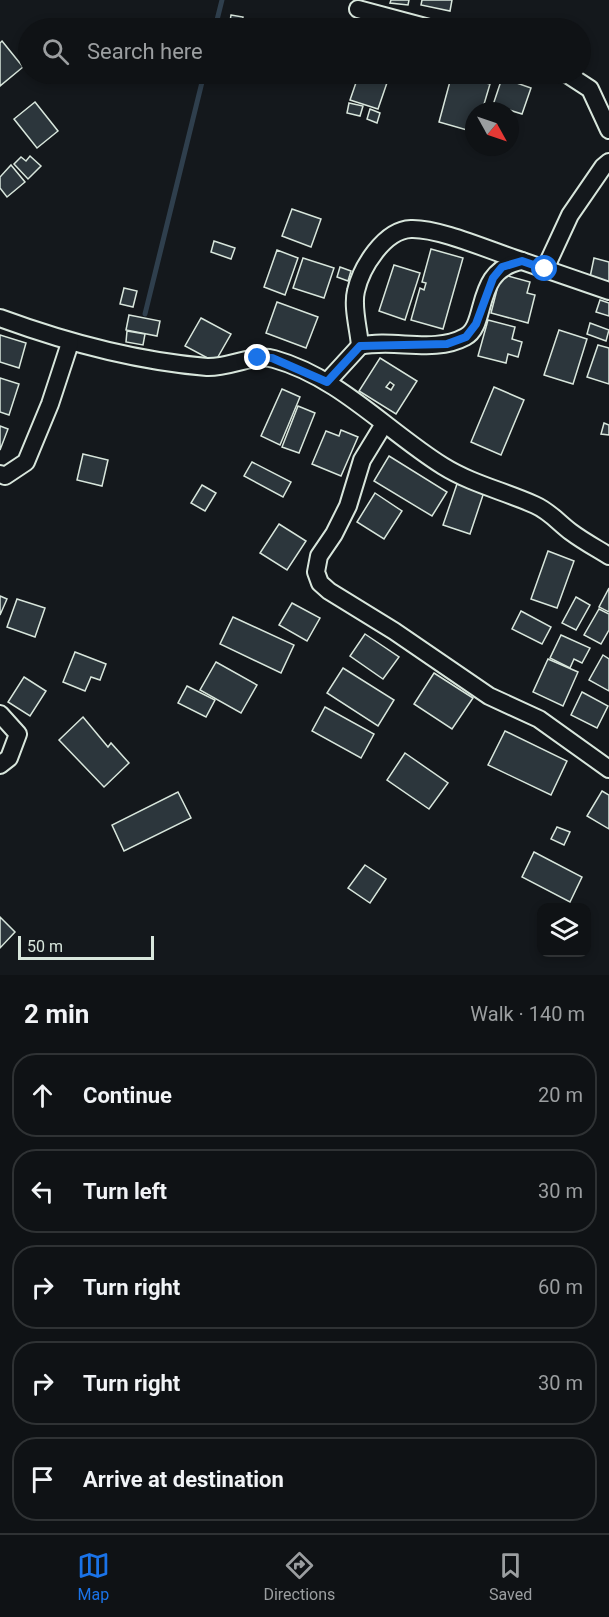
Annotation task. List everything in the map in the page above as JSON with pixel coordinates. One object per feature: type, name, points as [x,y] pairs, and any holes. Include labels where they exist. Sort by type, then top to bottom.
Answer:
[{"type":"street","points":[[358,9],[392,18]]},
{"type":"street","points":[[582,84],[590,89],[609,130]]},
{"type":"street","points":[[545,269],[570,215],[603,167],[609,162]]},
{"type":"street","points":[[360,346],[355,293],[368,262],[381,245],[403,230],[428,231],[609,291]]},
{"type":"street","points":[[327,382],[360,346],[447,344],[466,337],[476,324],[493,278],[502,267],[522,261]]},
{"type":"street","points":[[0,318],[70,343],[118,354],[209,367],[228,366],[258,358],[272,358],[327,382],[442,465],[475,483],[535,505],[554,515],[568,530],[609,556]]},
{"type":"street","points":[[0,474],[5,476],[26,462],[50,404],[70,343]]},
{"type":"street","points":[[384,424],[362,460],[348,506],[334,534],[319,556],[316,572],[320,583],[328,591],[394,631],[489,696],[539,719],[609,769]]},
{"type":"street","points":[[0,714],[18,734],[9,758],[0,765]]},
{"type":"building","points":[[391,0],[409,0],[408,5],[390,3]]},
{"type":"building","points":[[422,0],[452,0],[450,11],[421,5]]},
{"type":"building","points":[[231,15],[243,17],[243,18],[231,18]]},
{"type":"building","points":[[2,41],[18,61],[18,71],[0,86],[0,43]]},
{"type":"building","points":[[356,84],[387,84],[378,109],[350,100]]},
{"type":"building","points":[[449,84],[490,84],[485,102],[465,102],[465,129],[439,122]]},
{"type":"building","points":[[500,84],[519,84],[531,88],[522,114],[519,113],[519,102],[494,102]]},
{"type":"building","points":[[35,102],[58,131],[37,148],[14,119]]},
{"type":"building","points":[[349,103],[363,106],[360,116],[347,113]]},
{"type":"building","points":[[370,109],[380,113],[377,123],[367,119]]},
{"type":"building","points":[[30,156],[41,166],[28,179],[14,164],[21,157],[26,161]]},
{"type":"building","points":[[11,165],[25,182],[7,197],[0,188],[0,177]]},
{"type":"building","points":[[292,209],[321,219],[311,247],[282,236]]},
{"type":"building","points":[[214,241],[235,248],[231,259],[211,252]]},
{"type":"building","points":[[431,249],[463,258],[443,329],[411,320],[420,288],[424,290],[426,283],[422,282]]},
{"type":"building","points":[[277,250],[298,258],[285,295],[264,287]]},
{"type":"building","points":[[303,258],[334,268],[324,298],[293,288]]},
{"type":"building","points":[[594,258],[609,262],[609,286],[589,282]]},
{"type":"building","points":[[394,265],[420,273],[405,320],[379,311]]},
{"type":"building","points":[[340,267],[351,271],[348,281],[337,277]]},
{"type":"building","points":[[501,274],[530,282],[527,293],[535,295],[528,323],[491,313]]},
{"type":"building","points":[[124,288],[137,291],[133,307],[120,304]]},
{"type":"building","points":[[600,300],[609,303],[609,316],[596,312]]},
{"type":"building","points":[[277,302],[318,317],[306,348],[266,333]]},
{"type":"building","points":[[129,315],[160,321],[157,336],[126,330]]},
{"type":"building","points":[[201,318],[231,334],[215,362],[185,346]]},
{"type":"building","points":[[488,320],[515,327],[512,339],[522,342],[518,357],[508,354],[506,363],[478,356]]},
{"type":"building","points":[[590,323],[609,330],[606,341],[587,334]]},
{"type":"building","points":[[559,330],[587,339],[573,384],[544,375]]},
{"type":"building","points":[[127,331],[145,334],[143,345],[126,342]]},
{"type":"building","points":[[0,335],[26,343],[19,368],[0,362]]},
{"type":"building","points":[[598,345],[609,348],[609,384],[587,377]]},
{"type":"building","points":[[380,358],[417,381],[396,414],[359,391]],"holes":[[[390,382],[394,385],[391,390],[386,387]]]},
{"type":"building","points":[[0,378],[19,384],[9,415],[0,412]]},
{"type":"building","points":[[494,387],[524,400],[501,455],[471,442]]},
{"type":"building","points":[[282,389],[300,397],[280,445],[261,436]]},
{"type":"building","points":[[298,406],[315,413],[299,453],[282,447]]},
{"type":"building","points":[[604,423],[609,425],[609,435],[601,434]]},
{"type":"building","points":[[0,426],[8,429],[0,450]]},
{"type":"building","points":[[341,430],[358,437],[341,476],[312,464],[326,431],[339,436]]},
{"type":"building","points":[[83,454],[108,460],[102,486],[77,480]]},
{"type":"building","points":[[389,456],[447,492],[432,516],[374,481]]},
{"type":"building","points":[[252,462],[291,482],[283,497],[244,476]]},
{"type":"building","points":[[457,484],[484,492],[470,534],[443,525]]},
{"type":"building","points":[[202,485],[216,493],[205,511],[191,503]]},
{"type":"building","points":[[375,493],[402,511],[384,539],[357,522]]},
{"type":"building","points":[[279,524],[306,541],[287,570],[260,553]]},
{"type":"building","points":[[548,551],[574,561],[557,608],[531,599]]},
{"type":"building","points":[[609,588],[609,612],[599,607]]},
{"type":"building","points":[[0,596],[7,599],[0,615]]},
{"type":"building","points":[[576,597],[590,605],[576,630],[562,623]]},
{"type":"building","points":[[17,599],[45,608],[35,637],[7,627]]},
{"type":"building","points":[[292,603],[320,618],[307,641],[279,625]]},
{"type":"building","points":[[599,609],[609,614],[609,630],[601,644],[584,635]]},
{"type":"building","points":[[521,611],[551,627],[542,644],[512,629]]},
{"type":"building","points":[[233,617],[294,645],[281,673],[220,644]]},
{"type":"building","points":[[365,634],[399,657],[383,679],[350,656]]},
{"type":"building","points":[[561,635],[590,648],[582,663],[574,659],[570,668],[550,658]]},
{"type":"building","points":[[75,652],[106,664],[100,680],[91,677],[85,691],[63,682]]},
{"type":"building","points":[[603,655],[609,659],[609,691],[589,680]]},
{"type":"building","points":[[548,659],[578,672],[563,706],[533,692]]},
{"type":"building","points":[[216,662],[257,685],[241,713],[200,690]]},
{"type":"building","points":[[343,668],[394,700],[378,726],[327,693]]},
{"type":"building","points":[[434,673],[473,698],[452,729],[414,704]]},
{"type":"building","points":[[24,677],[46,691],[30,716],[8,702]]},
{"type":"building","points":[[187,686],[215,700],[206,717],[178,703]]},
{"type":"building","points":[[582,692],[608,706],[597,728],[571,715]]},
{"type":"building","points":[[325,707],[374,734],[361,758],[312,731]]},
{"type":"building","points":[[83,717],[108,747],[111,743],[129,763],[104,787],[59,740]]},
{"type":"building","points":[[505,731],[567,761],[551,795],[488,765]]},
{"type":"building","points":[[405,753],[448,783],[429,809],[387,780]]},
{"type":"building","points":[[602,791],[609,795],[609,829],[587,816]]},
{"type":"building","points":[[178,792],[191,818],[124,851],[112,825]]},
{"type":"building","points":[[557,827],[570,832],[564,845],[551,839]]},
{"type":"building","points":[[534,852],[582,877],[570,902],[522,877]]},
{"type":"building","points":[[365,865],[386,879],[370,903],[348,888]]},
{"type":"building","points":[[0,917],[15,932],[0,948]]},
{"type":"waterway","points":[[218,18],[222,0]]},
{"type":"waterway","points":[[145,314],[202,84]]},
{"type":"route","points":[[258,358],[272,358],[327,382],[346,364],[360,346],[368,344],[447,344],[466,337],[472,332],[480,306],[493,278],[502,267],[522,261],[545,269]]}]
